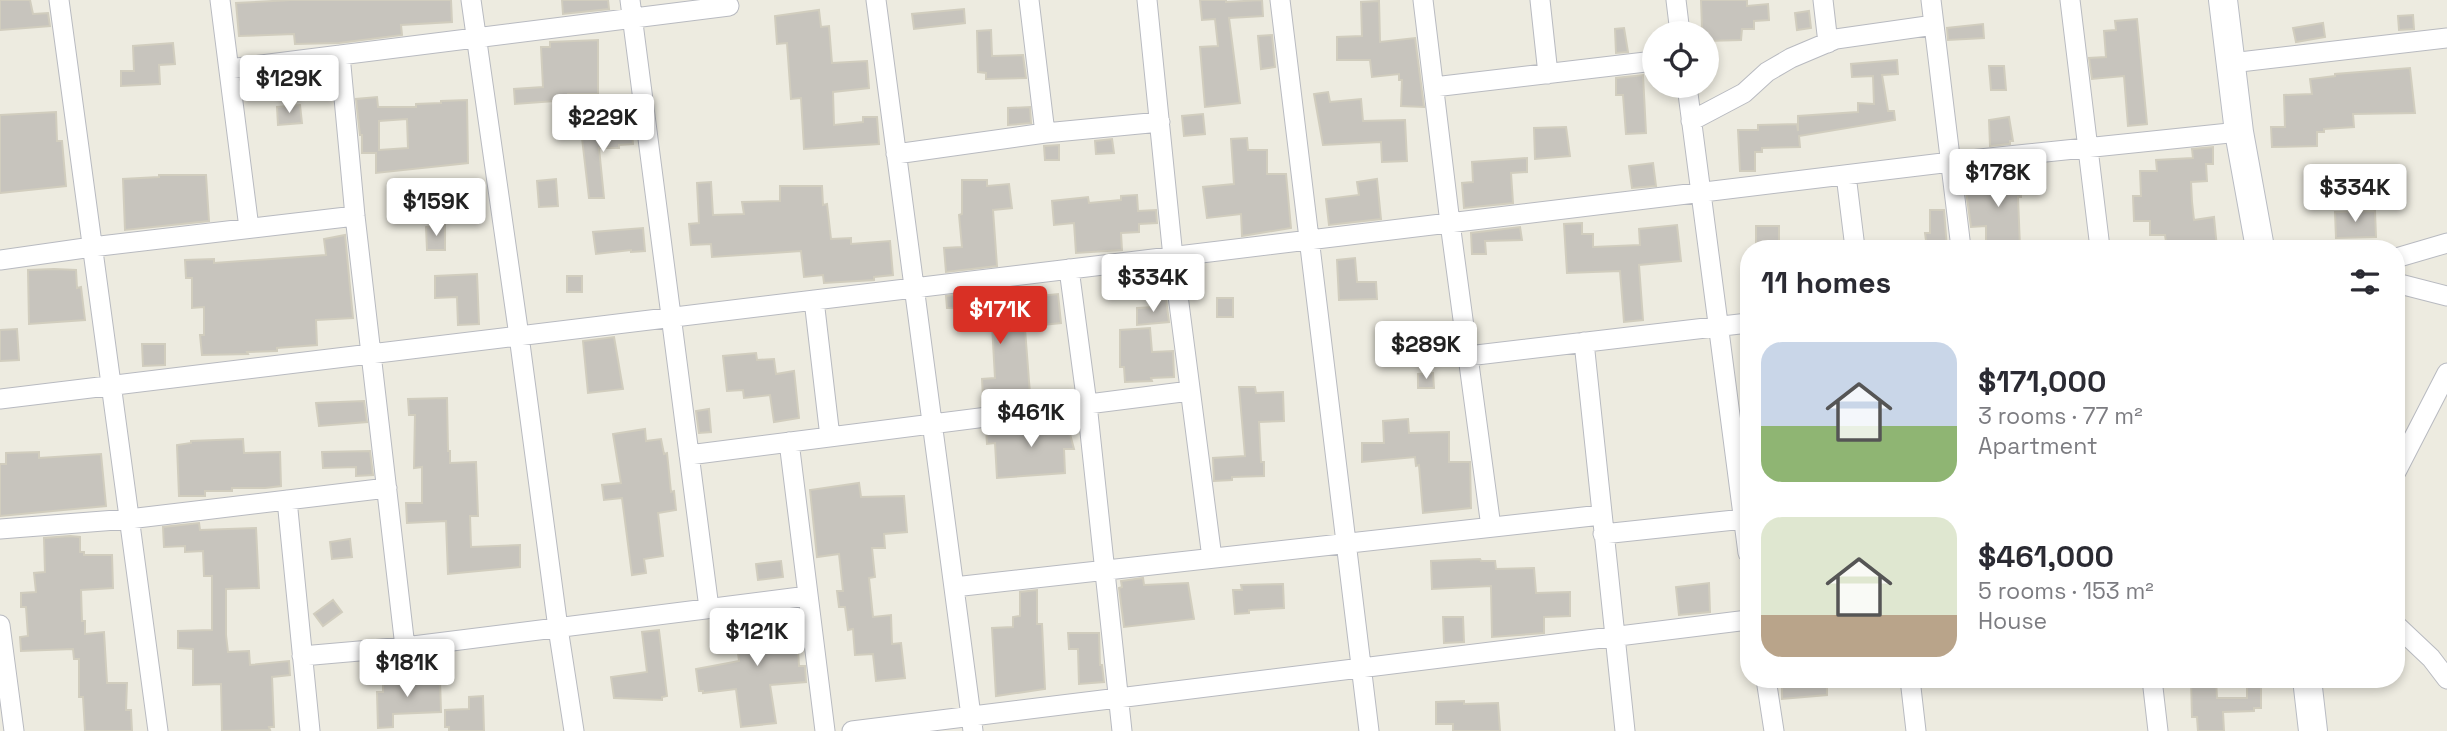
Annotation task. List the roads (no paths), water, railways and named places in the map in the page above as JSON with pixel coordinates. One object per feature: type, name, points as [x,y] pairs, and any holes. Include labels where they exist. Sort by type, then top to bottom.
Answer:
[{"type":"street","points":[[59,0],[158,731]]},
{"type":"street","points":[[220,0],[249,228]]},
{"type":"street","points":[[471,0],[574,731]]},
{"type":"street","points":[[876,0],[972,724]]},
{"type":"street","points":[[1029,0],[1045,132]]},
{"type":"street","points":[[1147,0],[1173,257],[1212,558]]},
{"type":"street","points":[[1280,0],[1368,729]]},
{"type":"street","points":[[1423,0],[1491,527]]},
{"type":"street","points":[[1540,0],[1548,74]]},
{"type":"street","points":[[1676,0],[1679,21]]},
{"type":"street","points":[[1823,0],[1828,43]]},
{"type":"street","points":[[1931,0],[1960,240]]},
{"type":"street","points":[[2070,0],[2099,240]]},
{"type":"street","points":[[2223,0],[2239,132],[2261,240]]},
{"type":"street","points":[[229,69],[476,37],[631,9],[729,6]]},
{"type":"street","points":[[631,9],[709,608]]},
{"type":"street","points":[[1691,121],[1744,93],[1767,72],[1791,58],[1828,43],[1850,37],[1934,25]]},
{"type":"street","points":[[2231,63],[2447,38]]},
{"type":"street","points":[[340,55],[355,216],[405,647]]},
{"type":"street","points":[[1434,87],[1642,62]]},
{"type":"street","points":[[1688,98],[1740,489]]},
{"type":"street","points":[[896,154],[1045,132],[1160,122]]},
{"type":"street","points":[[0,399],[1951,162],[2239,132]]},
{"type":"street","points":[[1846,175],[1854,240]]},
{"type":"street","points":[[0,260],[355,216]]},
{"type":"street","points":[[2405,255],[2447,243]]},
{"type":"street","points":[[1069,269],[1087,404],[1122,731]]},
{"type":"street","points":[[2405,285],[2447,296]]},
{"type":"street","points":[[814,300],[830,437]]},
{"type":"street","points":[[1468,356],[1740,324]]},
{"type":"street","points":[[1584,342],[1625,731]]},
{"type":"street","points":[[2405,455],[2447,373]]},
{"type":"street","points":[[690,455],[1190,391]]},
{"type":"street","points":[[789,442],[825,731]]},
{"type":"street","points":[[0,529],[129,519],[387,488]]},
{"type":"street","points":[[287,500],[310,731]]},
{"type":"street","points":[[954,587],[1491,527],[1740,519]]},
{"type":"street","points":[[302,656],[405,647],[808,596]]},
{"type":"street","points":[[852,731],[972,724],[1118,698],[1740,621]]},
{"type":"street","points":[[0,625],[5,697],[14,731]]},
{"type":"street","points":[[2405,633],[2431,658],[2447,679]]},
{"type":"street","points":[[1767,688],[1774,731]]},
{"type":"street","points":[[1911,688],[1916,731]]},
{"type":"street","points":[[2153,688],[2158,731]]},
{"type":"street","points":[[2308,688],[2313,731]]}]
